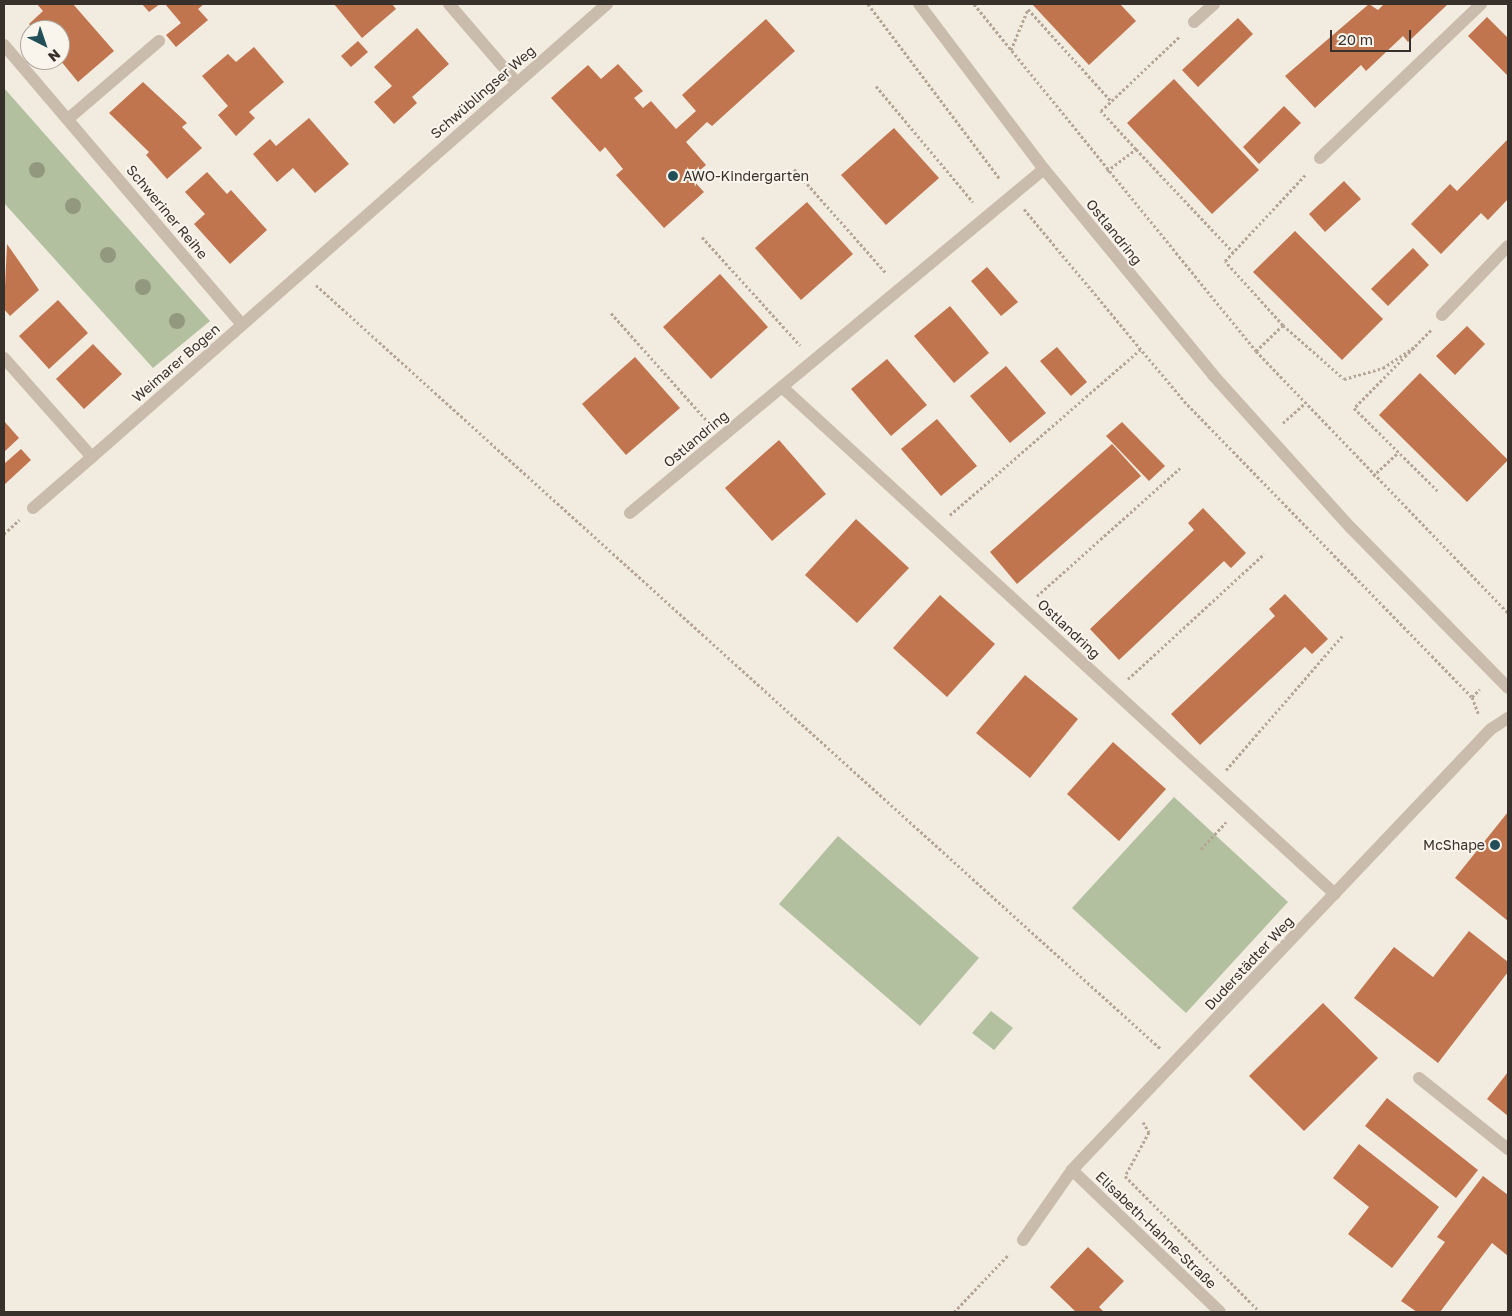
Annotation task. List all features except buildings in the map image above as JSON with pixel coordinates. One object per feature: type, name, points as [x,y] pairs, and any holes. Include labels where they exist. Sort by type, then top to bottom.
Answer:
[{"type":"street","points":[[449,4],[517,83]]},
{"type":"street","name":"Schwüblingser Weg","points":[[380,203],[607,4]]},
{"type":"street","name":"Ostlandring","points":[[919,4],[1044,169],[1267,436],[1508,688]]},
{"type":"street","points":[[1194,22],[1214,4]]},
{"type":"street","points":[[1320,158],[1481,4]]},
{"type":"street","points":[[68,118],[159,42]]},
{"type":"street","name":"Schweriner Reihe","points":[[4,45],[242,325]]},
{"type":"street","name":"Ostlandring","points":[[630,513],[1044,169]]},
{"type":"street","name":"Weimarer Bogen","points":[[33,508],[380,203]]},
{"type":"street","points":[[1442,316],[1508,246]]},
{"type":"street","points":[[4,358],[92,457]]},
{"type":"street","name":"Ostlandring","points":[[782,387],[1335,894]]},
{"type":"street","name":"Duderstädter Weg","points":[[1023,1240],[1072,1170],[1490,729],[1508,718]]},
{"type":"street","points":[[1419,1078],[1508,1149]]},
{"type":"street","name":"Elisabeth-Hahne-Straße","points":[[1072,1170],[1220,1312]]},
{"type":"path","points":[[868,4],[1013,195],[1140,350],[1184,401],[1472,697],[1490,729]]},
{"type":"path","points":[[974,4],[1107,171],[1256,351],[1373,476],[1508,613]]},
{"type":"path","points":[[1010,50],[1028,9],[1112,102]]},
{"type":"path","points":[[1194,22],[1101,111],[1233,252]]},
{"type":"path","points":[[876,86],[986,218]]},
{"type":"path","points":[[1107,171],[1136,148]]},
{"type":"path","points":[[1320,158],[1225,261],[1283,325],[1344,379],[1383,368],[1424,340]]},
{"type":"path","points":[[794,169],[900,289]]},
{"type":"path","points":[[702,237],[814,361]]},
{"type":"path","points":[[302,273],[1176,1062]]},
{"type":"path","points":[[611,314],[722,437]]},
{"type":"path","points":[[1438,491],[1354,408],[1424,340],[1442,316]]},
{"type":"path","points":[[1256,351],[1283,325]]},
{"type":"path","points":[[935,527],[1140,350]]},
{"type":"path","points":[[1267,436],[1305,403]]},
{"type":"path","points":[[1373,476],[1398,452]]},
{"type":"path","points":[[1023,608],[1180,468]]},
{"type":"path","points":[[1114,692],[1264,554]]},
{"type":"path","points":[[1214,783],[1343,635]]},
{"type":"path","points":[[1472,697],[1485,684]]},
{"type":"path","points":[[1201,849],[1240,807]]},
{"type":"path","points":[[1132,1108],[1149,1132],[1125,1176],[1260,1312]]},
{"type":"path","points":[[954,1312],[1023,1240]]},
{"type":"green space","points":[[4,88],[210,321],[153,368],[4,203]]},
{"type":"green space","points":[[1174,797],[1288,902],[1186,1013],[1072,908]]},
{"type":"green space","points":[[838,836],[979,958],[920,1026],[779,904]]},
{"type":"green space","points":[[991,1011],[1013,1028],[994,1050],[972,1033]]},
{"type":"place","name":"AWO-Kindergarten","points":[[673,176]]},
{"type":"place","name":"McShape","points":[[1495,845]]}]
